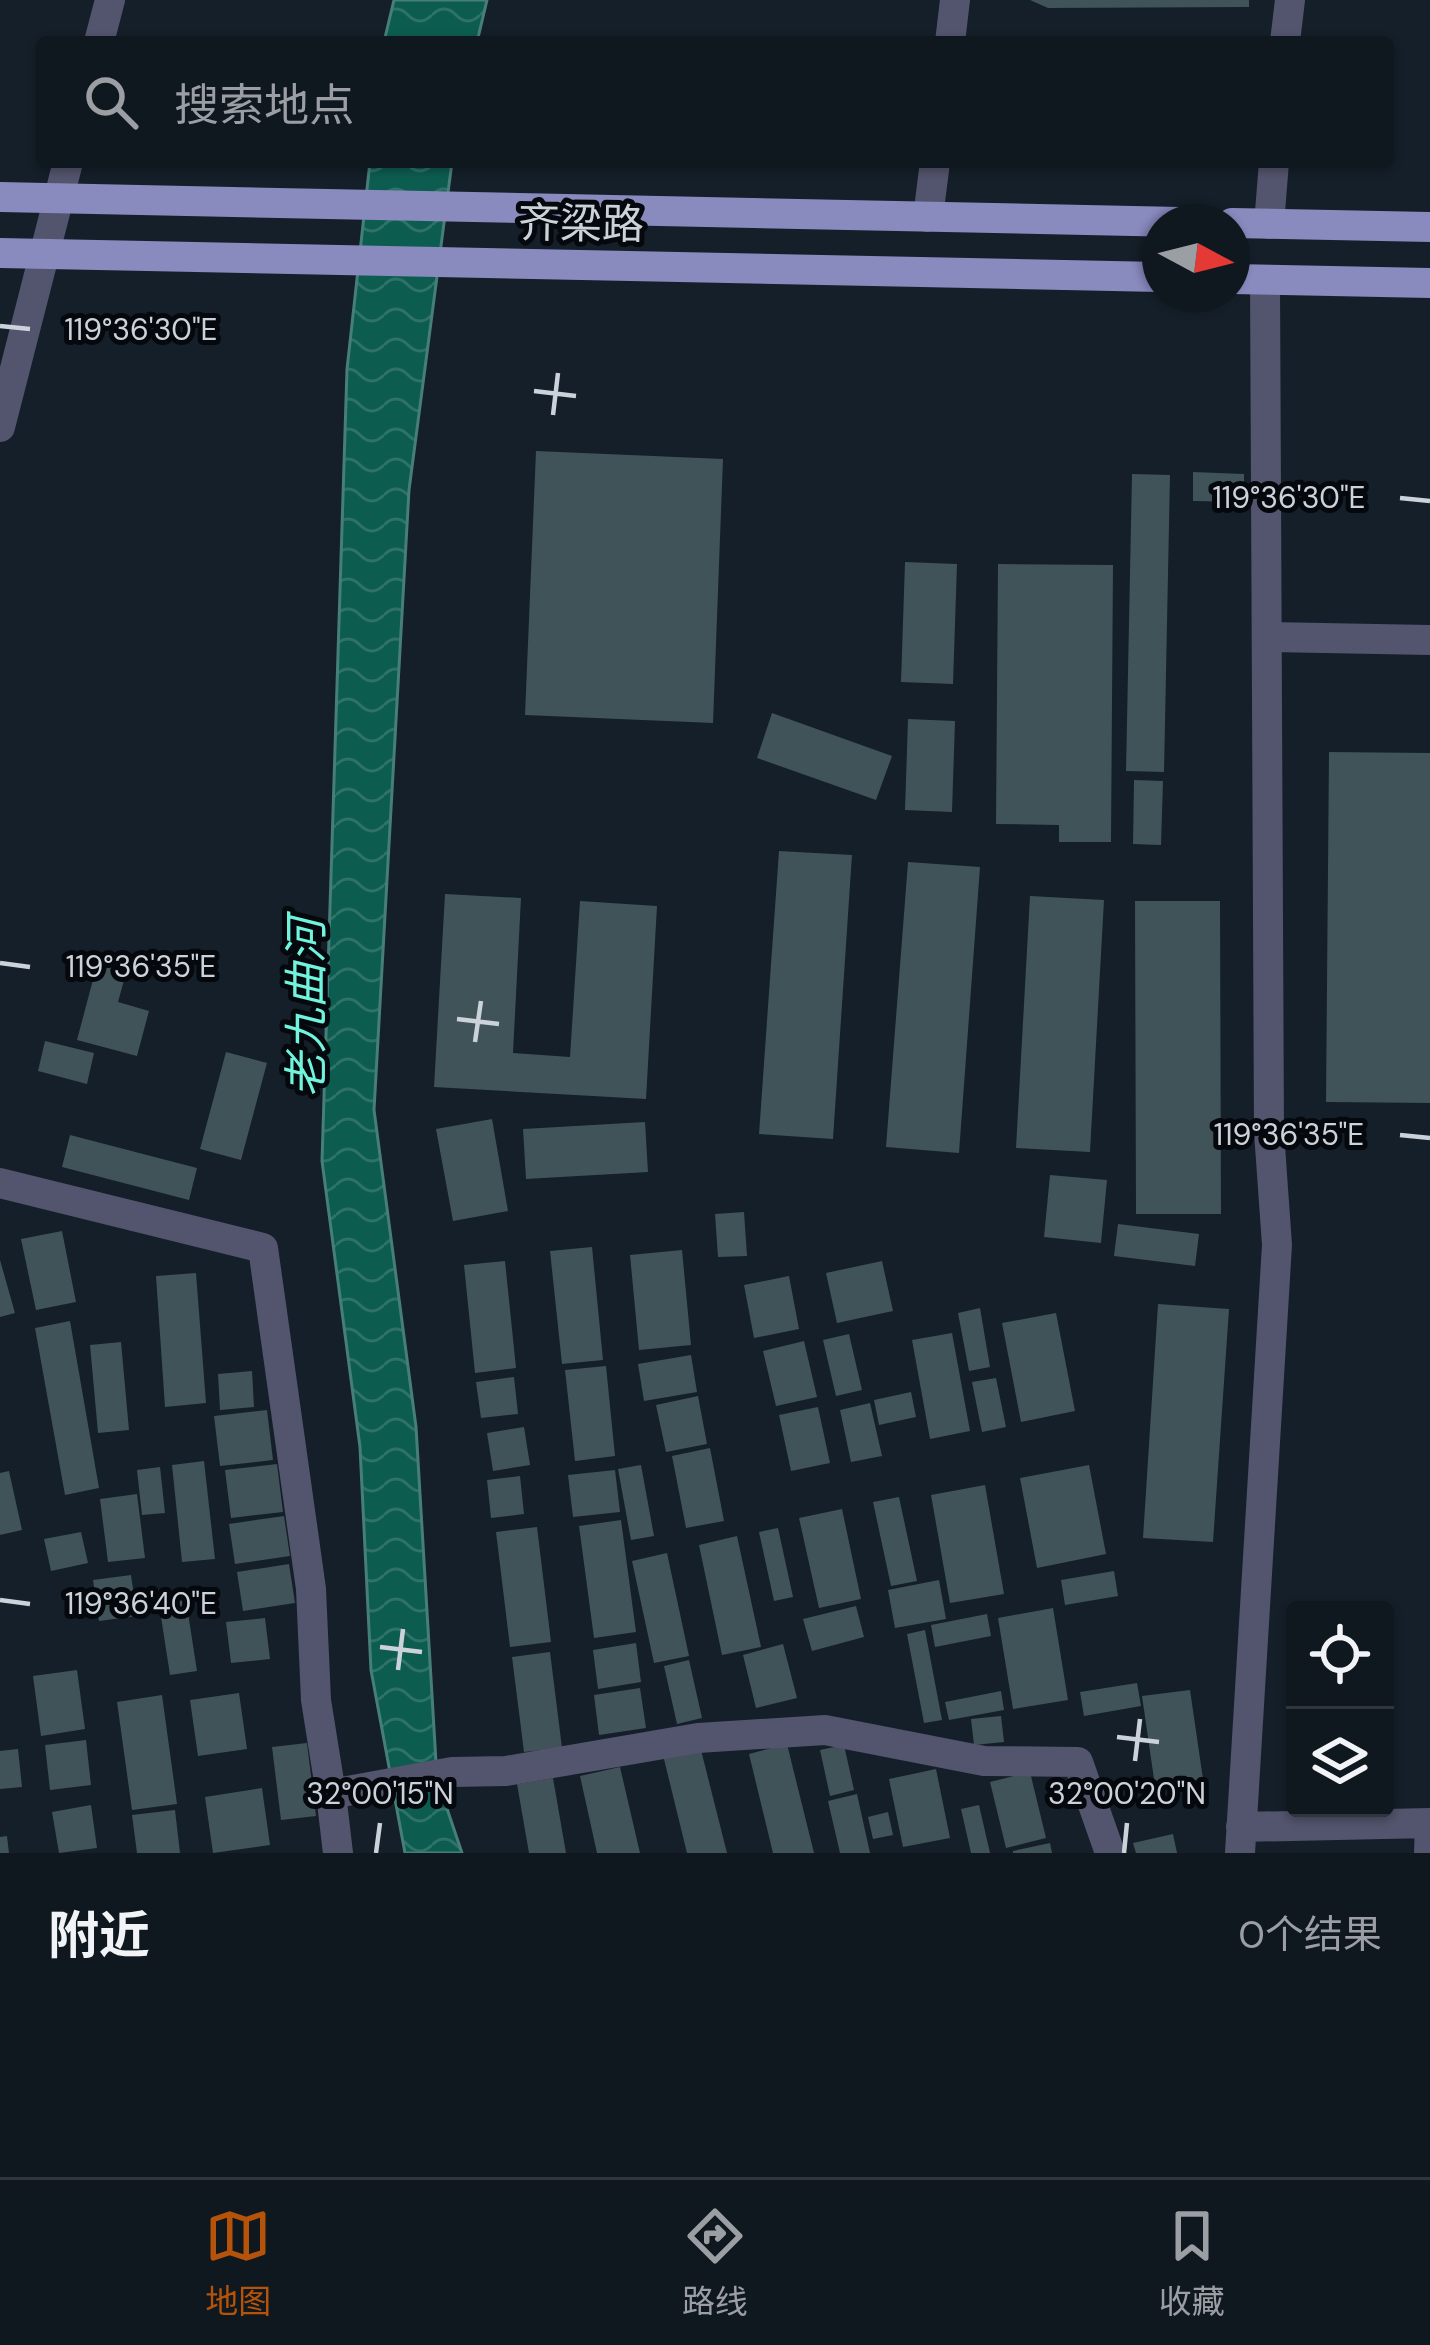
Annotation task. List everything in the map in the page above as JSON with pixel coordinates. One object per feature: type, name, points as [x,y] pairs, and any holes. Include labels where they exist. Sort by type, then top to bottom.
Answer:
[{"type":"main road","name":"齐梁路","points":[[0,197],[1142,221]]},
{"type":"main road","points":[[1250,223],[1430,227]]},
{"type":"main road","points":[[1265,280],[1269,224]]},
{"type":"main road","name":"齐梁路","points":[[0,253],[1142,278]]},
{"type":"main road","points":[[1250,280],[1430,283]]},
{"type":"street","points":[[101,36],[110,0]]},
{"type":"street","points":[[951,36],[955,0]]},
{"type":"street","points":[[1286,36],[1290,0]]},
{"type":"street","points":[[0,427],[66,168]]},
{"type":"street","points":[[928,217],[934,168]]},
{"type":"street","points":[[1269,224],[1274,168]]},
{"type":"street","points":[[1265,280],[1269,1132],[1277,1245],[1241,1840],[1430,1823],[1430,1853]]},
{"type":"street","points":[[1267,637],[1430,640]]},
{"type":"street","points":[[0,1183],[263,1248],[311,1589],[316,1700],[341,1792],[338,1853]]},
{"type":"street","points":[[341,1792],[452,1772],[506,1771],[698,1738],[825,1730],[983,1761],[1078,1762],[1110,1853]]},
{"type":"water","points":[[394,0],[487,0],[478,36],[385,36]]},
{"type":"water","points":[[369,168],[451,168],[409,490],[374,1110],[416,1427],[437,1779],[462,1853],[405,1853],[371,1670],[360,1447],[322,1161],[347,369]]},
{"type":"building","points":[[1030,0],[1249,0],[1249,7],[1048,8]]},
{"type":"building","points":[[536,451],[723,459],[713,723],[525,715]]},
{"type":"building","points":[[1193,472],[1244,474],[1244,502],[1193,501]]},
{"type":"building","points":[[1132,474],[1170,475],[1164,772],[1126,771]]},
{"type":"building","points":[[905,562],[957,564],[953,684],[901,682]]},
{"type":"building","points":[[998,564],[1113,565],[1111,842],[1059,842],[1059,825],[996,824]]},
{"type":"building","points":[[772,713],[892,756],[876,800],[757,758]]},
{"type":"building","points":[[908,719],[955,721],[952,812],[905,810]]},
{"type":"building","points":[[1329,752],[1430,753],[1430,1103],[1326,1102]]},
{"type":"building","points":[[1134,780],[1163,781],[1161,845],[1133,844]]},
{"type":"building","points":[[779,851],[852,855],[833,1139],[759,1134]]},
{"type":"building","points":[[908,862],[980,867],[959,1153],[886,1147]]},
{"type":"building","points":[[445,894],[521,898],[513,1053],[570,1057],[580,901],[657,906],[646,1099],[434,1087]]},
{"type":"building","points":[[1030,896],[1104,900],[1090,1152],[1016,1148]]},
{"type":"building","points":[[1135,901],[1220,901],[1221,1214],[1136,1214]]},
{"type":"building","points":[[99,957],[128,966],[118,1002],[149,1011],[137,1056],[77,1040]]},
{"type":"building","points":[[45,1041],[94,1053],[87,1084],[38,1071]]},
{"type":"building","points":[[226,1052],[267,1063],[241,1160],[200,1149]]},
{"type":"building","points":[[492,1119],[508,1211],[453,1221],[436,1129]]},
{"type":"building","points":[[645,1122],[648,1172],[526,1179],[523,1129]]},
{"type":"building","points":[[70,1135],[197,1168],[189,1200],[62,1167]]},
{"type":"building","points":[[1050,1175],[1107,1180],[1101,1243],[1044,1237]]},
{"type":"building","points":[[744,1212],[747,1256],[718,1257],[715,1214]]},
{"type":"building","points":[[1118,1224],[1199,1234],[1195,1266],[1114,1256]]},
{"type":"building","points":[[62,1231],[76,1302],[36,1310],[21,1239]]},
{"type":"building","points":[[592,1247],[603,1360],[562,1364],[550,1251]]},
{"type":"building","points":[[682,1250],[691,1345],[639,1350],[630,1255]]},
{"type":"building","points":[[0,1260],[15,1313],[0,1317]]},
{"type":"building","points":[[505,1261],[516,1368],[475,1373],[464,1265]]},
{"type":"building","points":[[882,1261],[893,1311],[837,1323],[826,1273]]},
{"type":"building","points":[[196,1273],[206,1403],[165,1407],[156,1276]]},
{"type":"building","points":[[789,1276],[799,1329],[754,1338],[744,1285]]},
{"type":"building","points":[[1158,1304],[1229,1309],[1213,1542],[1143,1538]]},
{"type":"building","points":[[980,1308],[990,1367],[969,1371],[958,1313]]},
{"type":"building","points":[[1056,1313],[1075,1411],[1021,1422],[1002,1323]]},
{"type":"building","points":[[70,1321],[99,1488],[65,1495],[35,1328]]},
{"type":"building","points":[[952,1333],[970,1431],[930,1439],[912,1340]]},
{"type":"building","points":[[849,1334],[862,1390],[836,1396],[823,1340]]},
{"type":"building","points":[[804,1341],[817,1397],[776,1406],[763,1351]]},
{"type":"building","points":[[121,1342],[129,1430],[98,1433],[90,1345]]},
{"type":"building","points":[[691,1355],[697,1392],[644,1401],[638,1364]]},
{"type":"building","points":[[606,1366],[615,1456],[575,1461],[565,1370]]},
{"type":"building","points":[[252,1371],[254,1407],[220,1410],[218,1374]]},
{"type":"building","points":[[514,1377],[518,1414],[481,1418],[476,1382]]},
{"type":"building","points":[[996,1378],[1006,1427],[982,1432],[972,1382]]},
{"type":"building","points":[[911,1392],[916,1417],[879,1425],[874,1400]]},
{"type":"building","points":[[698,1396],[707,1444],[666,1452],[656,1405]]},
{"type":"building","points":[[870,1403],[882,1456],[851,1462],[840,1410]]},
{"type":"building","points":[[818,1407],[830,1463],[791,1471],[779,1415]]},
{"type":"building","points":[[267,1410],[273,1460],[220,1466],[214,1416]]},
{"type":"building","points":[[524,1427],[530,1465],[493,1471],[487,1433]]},
{"type":"building","points":[[710,1448],[724,1521],[686,1528],[672,1456]]},
{"type":"building","points":[[204,1461],[215,1559],[182,1562],[172,1465]]},
{"type":"building","points":[[277,1464],[283,1512],[231,1518],[225,1470]]},
{"type":"building","points":[[641,1465],[654,1536],[631,1540],[618,1469]]},
{"type":"building","points":[[1089,1465],[1106,1554],[1037,1568],[1020,1478]]},
{"type":"building","points":[[160,1467],[165,1513],[142,1515],[137,1470]]},
{"type":"building","points":[[615,1470],[620,1512],[573,1517],[568,1475]]},
{"type":"building","points":[[9,1471],[22,1530],[0,1535],[0,1473]]},
{"type":"building","points":[[520,1476],[524,1514],[491,1518],[487,1480]]},
{"type":"building","points":[[985,1485],[1004,1594],[950,1603],[931,1495]]},
{"type":"building","points":[[137,1494],[145,1558],[108,1562],[100,1499]]},
{"type":"building","points":[[899,1497],[917,1581],[891,1586],[873,1502]]},
{"type":"building","points":[[842,1509],[861,1599],[819,1608],[799,1518]]},
{"type":"building","points":[[284,1516],[290,1556],[235,1564],[229,1524]]},
{"type":"building","points":[[621,1520],[636,1632],[594,1638],[579,1526]]},
{"type":"building","points":[[537,1527],[551,1642],[510,1647],[496,1532]]},
{"type":"building","points":[[778,1528],[793,1597],[774,1601],[759,1532]]},
{"type":"building","points":[[81,1532],[88,1563],[51,1571],[44,1539]]},
{"type":"building","points":[[737,1536],[761,1647],[722,1655],[699,1545]]},
{"type":"building","points":[[667,1553],[689,1656],[654,1663],[632,1561]]},
{"type":"building","points":[[289,1564],[295,1603],[243,1611],[237,1572]]},
{"type":"building","points":[[1114,1571],[1118,1596],[1065,1605],[1061,1580]]},
{"type":"building","points":[[131,1575],[137,1616],[99,1621],[93,1580]]},
{"type":"building","points":[[939,1580],[946,1619],[895,1628],[888,1590]]},
{"type":"building","points":[[186,1600],[197,1671],[170,1675],[159,1604]]},
{"type":"building","points":[[856,1606],[864,1637],[812,1651],[803,1619]]},
{"type":"building","points":[[1053,1608],[1068,1700],[1013,1709],[998,1618]]},
{"type":"building","points":[[987,1614],[991,1636],[935,1647],[931,1625]]},
{"type":"building","points":[[265,1618],[270,1659],[231,1663],[226,1622]]},
{"type":"building","points":[[925,1630],[942,1720],[924,1723],[907,1634]]},
{"type":"building","points":[[636,1643],[641,1682],[598,1689],[593,1650]]},
{"type":"building","points":[[783,1644],[797,1698],[756,1708],[743,1655]]},
{"type":"building","points":[[550,1652],[562,1748],[524,1752],[512,1657]]},
{"type":"building","points":[[689,1660],[702,1718],[677,1724],[664,1666]]},
{"type":"building","points":[[77,1670],[85,1729],[41,1736],[33,1676]]},
{"type":"building","points":[[1137,1683],[1141,1706],[1084,1716],[1080,1692]]},
{"type":"building","points":[[640,1688],[646,1728],[599,1735],[594,1695]]},
{"type":"building","points":[[1190,1690],[1203,1779],[1155,1786],[1142,1696]]},
{"type":"building","points":[[1001,1691],[1004,1710],[949,1720],[945,1702]]},
{"type":"building","points":[[239,1693],[247,1749],[198,1756],[190,1700]]},
{"type":"building","points":[[162,1695],[177,1804],[132,1810],[117,1702]]},
{"type":"building","points":[[1001,1716],[1004,1742],[974,1745],[971,1719]]},
{"type":"building","points":[[86,1740],[91,1785],[50,1790],[45,1745]]},
{"type":"building","points":[[307,1743],[316,1816],[281,1820],[272,1747]]},
{"type":"building","points":[[787,1744],[814,1853],[773,1853],[749,1754]]},
{"type":"building","points":[[844,1745],[854,1790],[830,1796],[820,1750]]},
{"type":"building","points":[[700,1746],[727,1853],[687,1853],[663,1755]]},
{"type":"building","points":[[18,1749],[22,1787],[0,1789],[0,1751]]},
{"type":"building","points":[[620,1767],[640,1853],[597,1853],[580,1776]]},
{"type":"building","points":[[936,1769],[950,1838],[903,1847],[889,1779]]},
{"type":"building","points":[[1030,1772],[1046,1838],[1006,1848],[990,1782]]},
{"type":"building","points":[[553,1778],[566,1853],[529,1853],[517,1784]]},
{"type":"building","points":[[262,1788],[270,1845],[213,1853],[205,1797]]},
{"type":"building","points":[[857,1794],[870,1853],[840,1853],[828,1801]]},
{"type":"building","points":[[91,1805],[97,1848],[59,1853],[52,1812]]},
{"type":"building","points":[[979,1805],[990,1853],[971,1853],[961,1809]]},
{"type":"building","points":[[175,1810],[180,1853],[137,1853],[132,1815]]},
{"type":"building","points":[[888,1812],[893,1835],[873,1839],[868,1817]]},
{"type":"building","points":[[1173,1834],[1177,1853],[1136,1853],[1133,1843]]},
{"type":"building","points":[[7,1836],[9,1853],[0,1853],[0,1837]]},
{"type":"building","points":[[1050,1843],[1052,1853],[1013,1853],[1013,1851]]},
{"type":"water label","name":"老九曲河","points":[[306,1008]]}]
